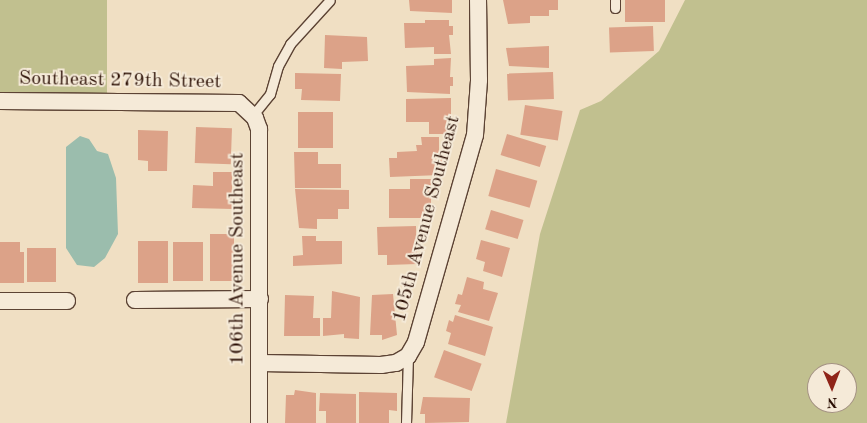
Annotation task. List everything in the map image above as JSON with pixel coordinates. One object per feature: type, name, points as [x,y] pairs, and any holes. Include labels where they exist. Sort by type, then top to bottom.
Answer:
[{"type":"street","name":"105th Avenue Southeast","points":[[408,356],[416,342],[475,135],[479,80],[478,0]]},
{"type":"street","name":"Southeast 279th Street","points":[[0,101],[239,103],[253,115]]},
{"type":"street","name":"106th Avenue Southeast","points":[[253,115],[259,129],[259,423]]},
{"type":"street","points":[[135,300],[260,299]]},
{"type":"street","points":[[0,301],[67,301]]},
{"type":"street","points":[[260,364],[381,365],[396,362],[408,356]]},
{"type":"lane","points":[[253,115],[270,94],[278,66],[290,44],[330,0]]},
{"type":"lane","points":[[406,423],[408,356]]},
{"type":"shaded area","points":[[0,0],[107,0],[107,94],[0,94]]},
{"type":"shaded area","points":[[685,0],[867,0],[867,423],[506,423],[540,234],[580,110],[601,101],[659,51]]},
{"type":"shaded area","points":[[80,136],[89,139],[97,151],[108,154],[116,178],[118,234],[105,258],[94,267],[77,265],[66,248],[66,147]]},
{"type":"building","points":[[409,0],[452,0],[452,13],[410,11]]},
{"type":"building","points":[[503,0],[558,0],[558,10],[549,10],[549,16],[530,16],[530,23],[508,24]]},
{"type":"building","points":[[625,0],[665,0],[665,22],[625,22]]},
{"type":"building","points":[[425,20],[449,20],[449,26],[453,26],[453,35],[449,35],[451,54],[434,54],[434,47],[405,48],[404,23],[425,23]]},
{"type":"building","points":[[653,26],[654,51],[610,53],[609,28]]},
{"type":"building","points":[[325,35],[367,37],[368,61],[342,62],[342,69],[324,68]]},
{"type":"building","points":[[549,46],[549,68],[509,66],[506,48]]},
{"type":"building","points":[[451,58],[450,77],[453,77],[453,86],[450,86],[450,94],[407,92],[406,66],[434,65],[434,59]]},
{"type":"building","points":[[553,72],[554,99],[508,101],[507,74]]},
{"type":"building","points":[[295,73],[341,74],[340,101],[301,100],[302,89],[295,89]]},
{"type":"building","points":[[451,98],[451,134],[429,134],[429,122],[406,122],[406,99]]},
{"type":"building","points":[[525,105],[563,111],[558,141],[520,135]]},
{"type":"building","points":[[298,112],[333,112],[333,148],[298,148]]},
{"type":"building","points":[[196,127],[232,128],[231,164],[195,163]]},
{"type":"building","points":[[138,130],[168,131],[167,171],[148,171],[148,161],[138,160]]},
{"type":"building","points":[[507,134],[546,146],[540,167],[501,155]]},
{"type":"building","points":[[421,137],[439,137],[439,157],[444,157],[444,169],[440,169],[440,175],[390,177],[389,158],[397,158],[397,152],[417,151],[416,145],[422,145]]},
{"type":"building","points":[[294,152],[318,152],[318,164],[341,164],[341,188],[295,188]]},
{"type":"building","points":[[496,169],[537,181],[530,208],[488,196]]},
{"type":"building","points":[[213,172],[232,172],[232,191],[237,191],[233,209],[192,208],[193,185],[213,186]]},
{"type":"building","points":[[410,179],[431,179],[431,218],[389,218],[389,189],[410,189]]},
{"type":"building","points":[[295,189],[349,190],[349,209],[338,209],[338,219],[317,219],[317,229],[299,228]]},
{"type":"building","points":[[491,210],[524,220],[518,239],[485,229]]},
{"type":"building","points":[[416,226],[417,264],[387,265],[387,255],[378,255],[377,227]]},
{"type":"building","points":[[210,234],[234,234],[234,281],[210,281]]},
{"type":"building","points":[[302,236],[316,236],[316,241],[342,241],[342,264],[293,266],[293,256],[303,255]]},
{"type":"building","points":[[481,240],[510,248],[502,277],[483,271],[485,262],[476,259]]},
{"type":"building","points":[[138,241],[168,241],[168,283],[138,283]]},
{"type":"building","points":[[0,242],[20,242],[20,252],[24,252],[24,283],[0,283]]},
{"type":"building","points":[[173,242],[203,242],[203,281],[173,281]]},
{"type":"building","points":[[27,248],[56,248],[56,282],[27,282]]},
{"type":"building","points":[[467,277],[484,282],[483,289],[498,293],[489,321],[458,312],[461,305],[455,304],[458,294],[462,295]]},
{"type":"building","points":[[332,291],[360,297],[359,339],[344,338],[344,334],[323,336],[323,318],[331,318]]},
{"type":"building","points":[[393,294],[397,335],[382,340],[382,335],[370,335],[372,295]]},
{"type":"building","points":[[285,295],[314,296],[313,318],[320,318],[320,336],[284,336]]},
{"type":"building","points":[[455,315],[493,327],[485,356],[448,344],[451,333],[446,331],[449,320],[453,322]]},
{"type":"building","points":[[444,350],[482,364],[472,391],[434,377]]},
{"type":"building","points":[[295,390],[316,393],[316,423],[285,423],[286,395],[294,395]]},
{"type":"building","points":[[359,392],[397,393],[397,411],[389,410],[389,423],[359,423]]},
{"type":"building","points":[[320,393],[356,394],[356,423],[326,423],[326,411],[319,411]]},
{"type":"building","points":[[423,397],[470,398],[469,422],[425,423],[425,414],[420,414]]}]
